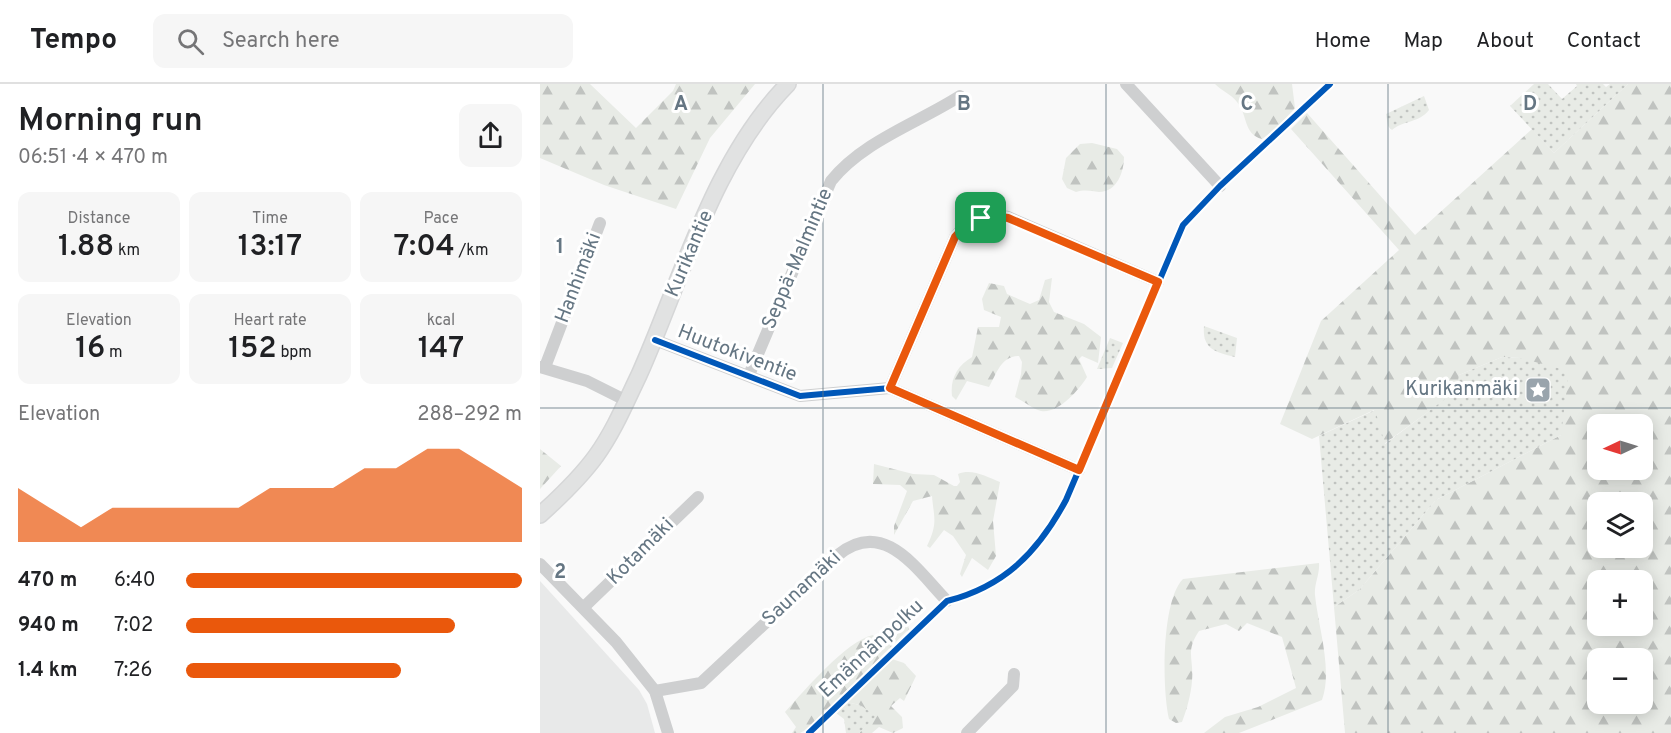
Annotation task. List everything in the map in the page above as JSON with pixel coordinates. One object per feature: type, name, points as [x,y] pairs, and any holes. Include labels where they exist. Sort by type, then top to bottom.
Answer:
[{"type":"main road","name":"Kurikantie","points":[[540,515],[568,489],[596,456],[627,401],[655,340],[720,183],[753,125],[788,84]]},
{"type":"street","points":[[1126,84],[1220,186]]},
{"type":"street","name":"Seppä-Malmintie","points":[[749,375],[831,181],[841,169],[864,150],[932,114],[960,96]]},
{"type":"street","points":[[890,388],[955,237],[968,223],[988,215],[1008,218],[1158,282]]},
{"type":"street","name":"Hanhimäki","points":[[542,367],[600,223]]},
{"type":"street","name":"Huutokiventie","points":[[655,340],[749,375],[787,393],[805,396],[890,388],[1079,470]]},
{"type":"street","points":[[542,367],[588,381],[627,401]]},
{"type":"street","name":"Kotamäki","points":[[584,607],[698,497]]},
{"type":"street","name":"Saunamäki","points":[[655,691],[701,683],[838,555],[855,543],[876,541],[897,550],[947,601]]},
{"type":"street","points":[[540,564],[584,607],[655,691],[668,733]]},
{"type":"street","points":[[967,733],[1013,686],[1014,674]]},
{"type":"shaded area","points":[[540,581],[639,690],[647,704],[655,733],[540,733]]},
{"type":"green space","points":[[540,84],[590,84],[636,128],[673,91],[676,84],[755,84],[710,138],[676,209],[604,185],[540,158]]},
{"type":"green space","points":[[1215,84],[1292,84],[1295,108],[1278,127],[1262,139],[1256,137],[1249,129],[1237,102]]},
{"type":"green space","points":[[1534,84],[1548,84],[1562,99],[1577,86],[1576,84],[1603,84],[1606,87],[1610,84],[1628,84],[1554,153],[1510,106]]},
{"type":"green space","points":[[1628,84],[1671,84],[1671,733],[1345,733],[1334,607],[1359,590],[1436,500],[1561,435],[1520,358],[1502,357],[1459,375],[1458,390],[1384,444],[1374,410],[1312,439],[1280,424],[1321,321],[1399,250],[1291,129],[1307,113],[1415,235],[1532,129],[1554,153]]},
{"type":"green space","points":[[1424,96],[1429,110],[1425,114],[1392,130],[1388,126],[1386,114]]},
{"type":"green space","points":[[1092,143],[1117,149],[1124,157],[1123,169],[1115,185],[1110,189],[1099,192],[1085,190],[1076,192],[1067,188],[1062,179],[1066,158],[1080,144]]},
{"type":"green space","points":[[1052,278],[1049,302],[1054,312],[1084,324],[1101,337],[1098,363],[1082,356],[1079,359],[1087,377],[1079,388],[1054,409],[1041,411],[1031,407],[1015,397],[1021,374],[1022,362],[1019,356],[1004,362],[989,387],[967,381],[956,400],[952,396],[953,379],[962,364],[972,357],[978,327],[999,327],[1001,317],[984,310],[982,299],[989,283],[1004,286],[1007,294],[1030,304],[1039,300],[1045,280]]},
{"type":"green space","points":[[1204,326],[1237,338],[1235,357],[1216,351],[1208,345],[1205,340]]},
{"type":"green space","points":[[1110,338],[1123,343],[1112,368],[1097,369]]},
{"type":"green space","points":[[1502,357],[1520,358],[1569,371],[1561,435],[1436,500],[1359,590],[1334,607],[1319,436],[1375,410],[1385,444],[1457,390],[1459,375]]},
{"type":"green space","points":[[540,449],[561,466],[540,489]]},
{"type":"green space","points":[[874,464],[913,474],[934,475],[954,486],[960,482],[958,474],[963,472],[979,474],[1000,482],[993,521],[996,556],[988,570],[972,558],[962,577],[960,574],[966,555],[953,536],[944,530],[930,548],[927,546],[934,526],[932,496],[913,501],[894,535],[894,526],[907,491],[900,485],[873,484]]},
{"type":"green space","points":[[1319,563],[1315,595],[1326,675],[1322,700],[1239,733],[1204,733],[1225,717],[1258,707],[1296,688],[1282,637],[1247,623],[1239,631],[1226,624],[1199,631],[1192,644],[1191,686],[1184,717],[1182,722],[1176,723],[1169,719],[1165,688],[1167,625],[1176,590],[1183,579]]},
{"type":"green space","points":[[908,625],[909,629],[807,729],[800,733],[792,733],[796,727],[785,712],[838,656],[862,639],[873,635],[876,640],[886,640],[894,637]]},
{"type":"green space","points":[[892,659],[904,663],[916,676],[904,701],[900,698],[891,706],[902,717],[903,728],[893,733],[879,727],[872,733],[859,733],[875,716],[860,705],[846,702]]},
{"type":"green space","points":[[846,702],[860,705],[876,716],[859,733],[846,733],[844,719],[836,713]]},
{"type":"cycle path","name":"Emännänpolku","points":[[809,733],[947,601],[986,586],[1003,576],[1018,564],[1044,536],[1066,500],[1183,225],[1220,186],[1330,84]]},
{"type":"cycle path","points":[[890,388],[955,237],[966,226],[979,219],[992,216],[1008,217],[1158,282]]},
{"type":"cycle path","points":[[655,340],[800,396],[890,388],[1079,470]]},
{"type":"place","name":"Kurikanmäki","points":[[1538,390]]},
{"type":"route","points":[[988,215],[1008,218],[1158,282],[1079,470],[890,388],[955,237],[968,223],[981,218],[988,215]]}]
